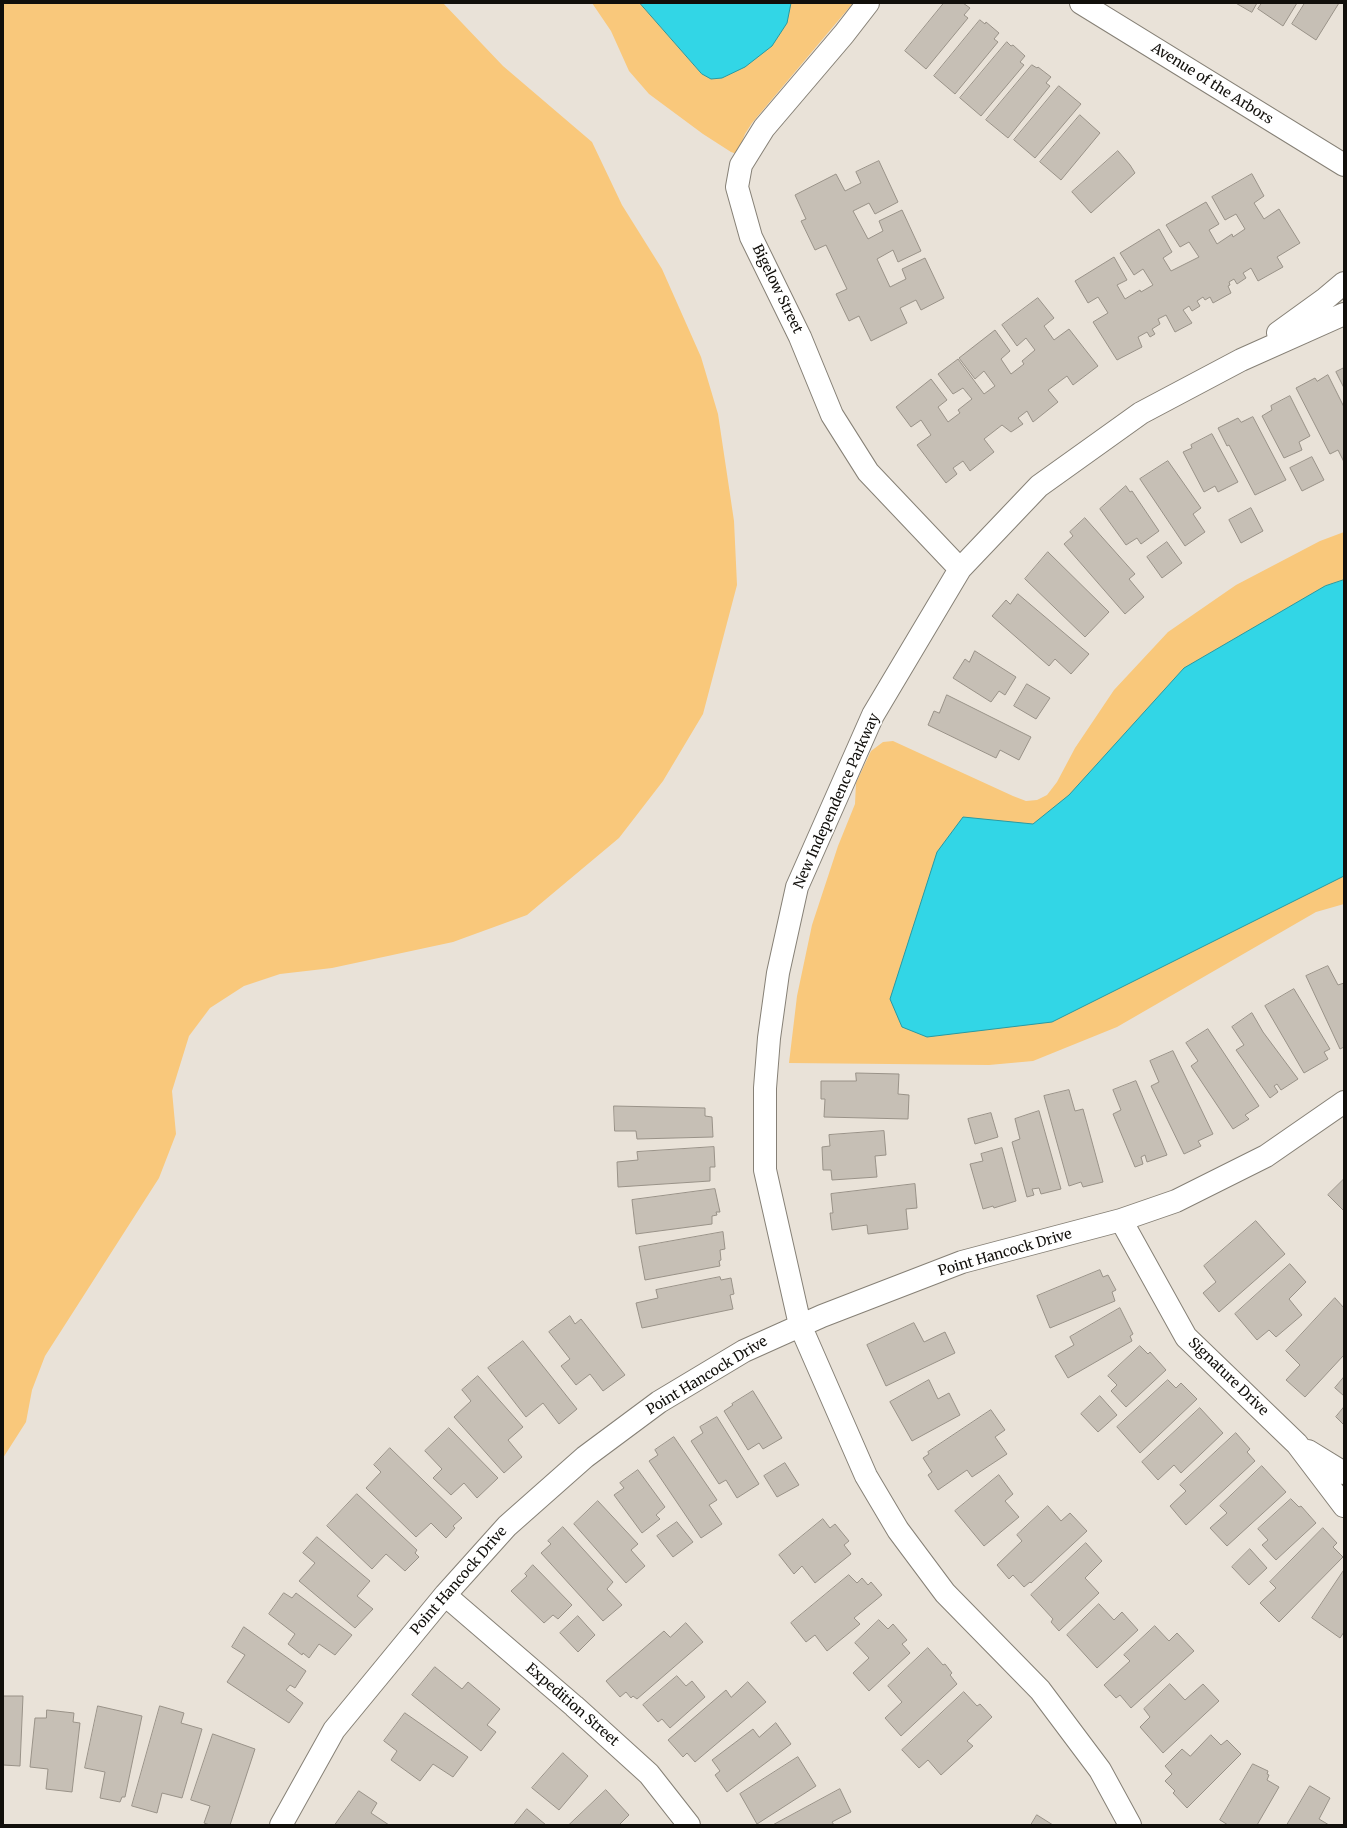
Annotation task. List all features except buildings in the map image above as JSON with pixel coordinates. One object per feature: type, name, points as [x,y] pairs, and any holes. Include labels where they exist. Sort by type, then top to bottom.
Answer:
[{"type":"street","name":"Bigelow Street","points":[[868,3],[844,34],[764,128],[741,165],[737,187],[751,237],[800,337],[832,415],[868,472],[960,569]]},
{"type":"street","name":"Avenue of the Arbors","points":[[1081,3],[1344,165]]},
{"type":"street","name":"New Independence Parkway","points":[[1241,360],[1324,300],[1344,283]]},
{"type":"street","name":"New Independence Parkway","points":[[1130,1825],[1100,1770],[1040,1690],[945,1592],[898,1530],[866,1476],[800,1325],[765,1170],[765,1088],[769,1038],[778,973],[797,887],[870,722],[960,569],[1039,486],[1140,413],[1241,360],[1344,314]]},
{"type":"street","name":"Point Hancock Drive","points":[[281,1825],[334,1730],[445,1595],[507,1526],[585,1458],[659,1402],[744,1351],[800,1325],[962,1262],[1121,1220],[1176,1201],[1266,1156],[1344,1102]]},
{"type":"street","name":"Signature Drive","points":[[1121,1220],[1186,1337],[1297,1444],[1344,1506]]},
{"type":"street","name":"Signature Drive","points":[[1297,1444],[1344,1473]]},
{"type":"street","name":"Expedition Street","points":[[445,1595],[574,1706],[649,1774],[689,1825]]},
{"type":"shaded area","points":[[3,3],[443,3],[503,66],[592,142],[622,205],[662,269],[701,357],[718,414],[734,521],[737,585],[703,714],[663,781],[619,838],[527,915],[453,942],[332,968],[280,974],[244,986],[210,1008],[189,1036],[172,1091],[176,1134],[159,1178],[45,1356],[32,1390],[26,1422],[3,1458]]},
{"type":"shaded area","points":[[592,3],[853,3],[752,123],[745,134],[737,154],[731,152],[703,134],[649,94],[629,71],[611,31]]},
{"type":"shaded area","points":[[1344,532],[1344,904],[1316,912],[1117,1027],[1033,1061],[989,1065],[789,1063],[797,996],[812,925],[838,846],[855,804],[856,783],[871,751],[883,742],[893,741],[1013,796],[1026,801],[1037,800],[1047,795],[1057,782],[1075,748],[1114,690],[1168,632],[1236,585],[1320,541]]},
{"type":"water","points":[[640,3],[791,3],[787,23],[772,46],[745,67],[722,78],[711,79],[702,74]]},
{"type":"water","points":[[1344,580],[1344,876],[1052,1022],[927,1037],[902,1027],[890,999],[937,852],[963,817],[1033,824],[1069,795],[1184,668],[1325,586]]}]
